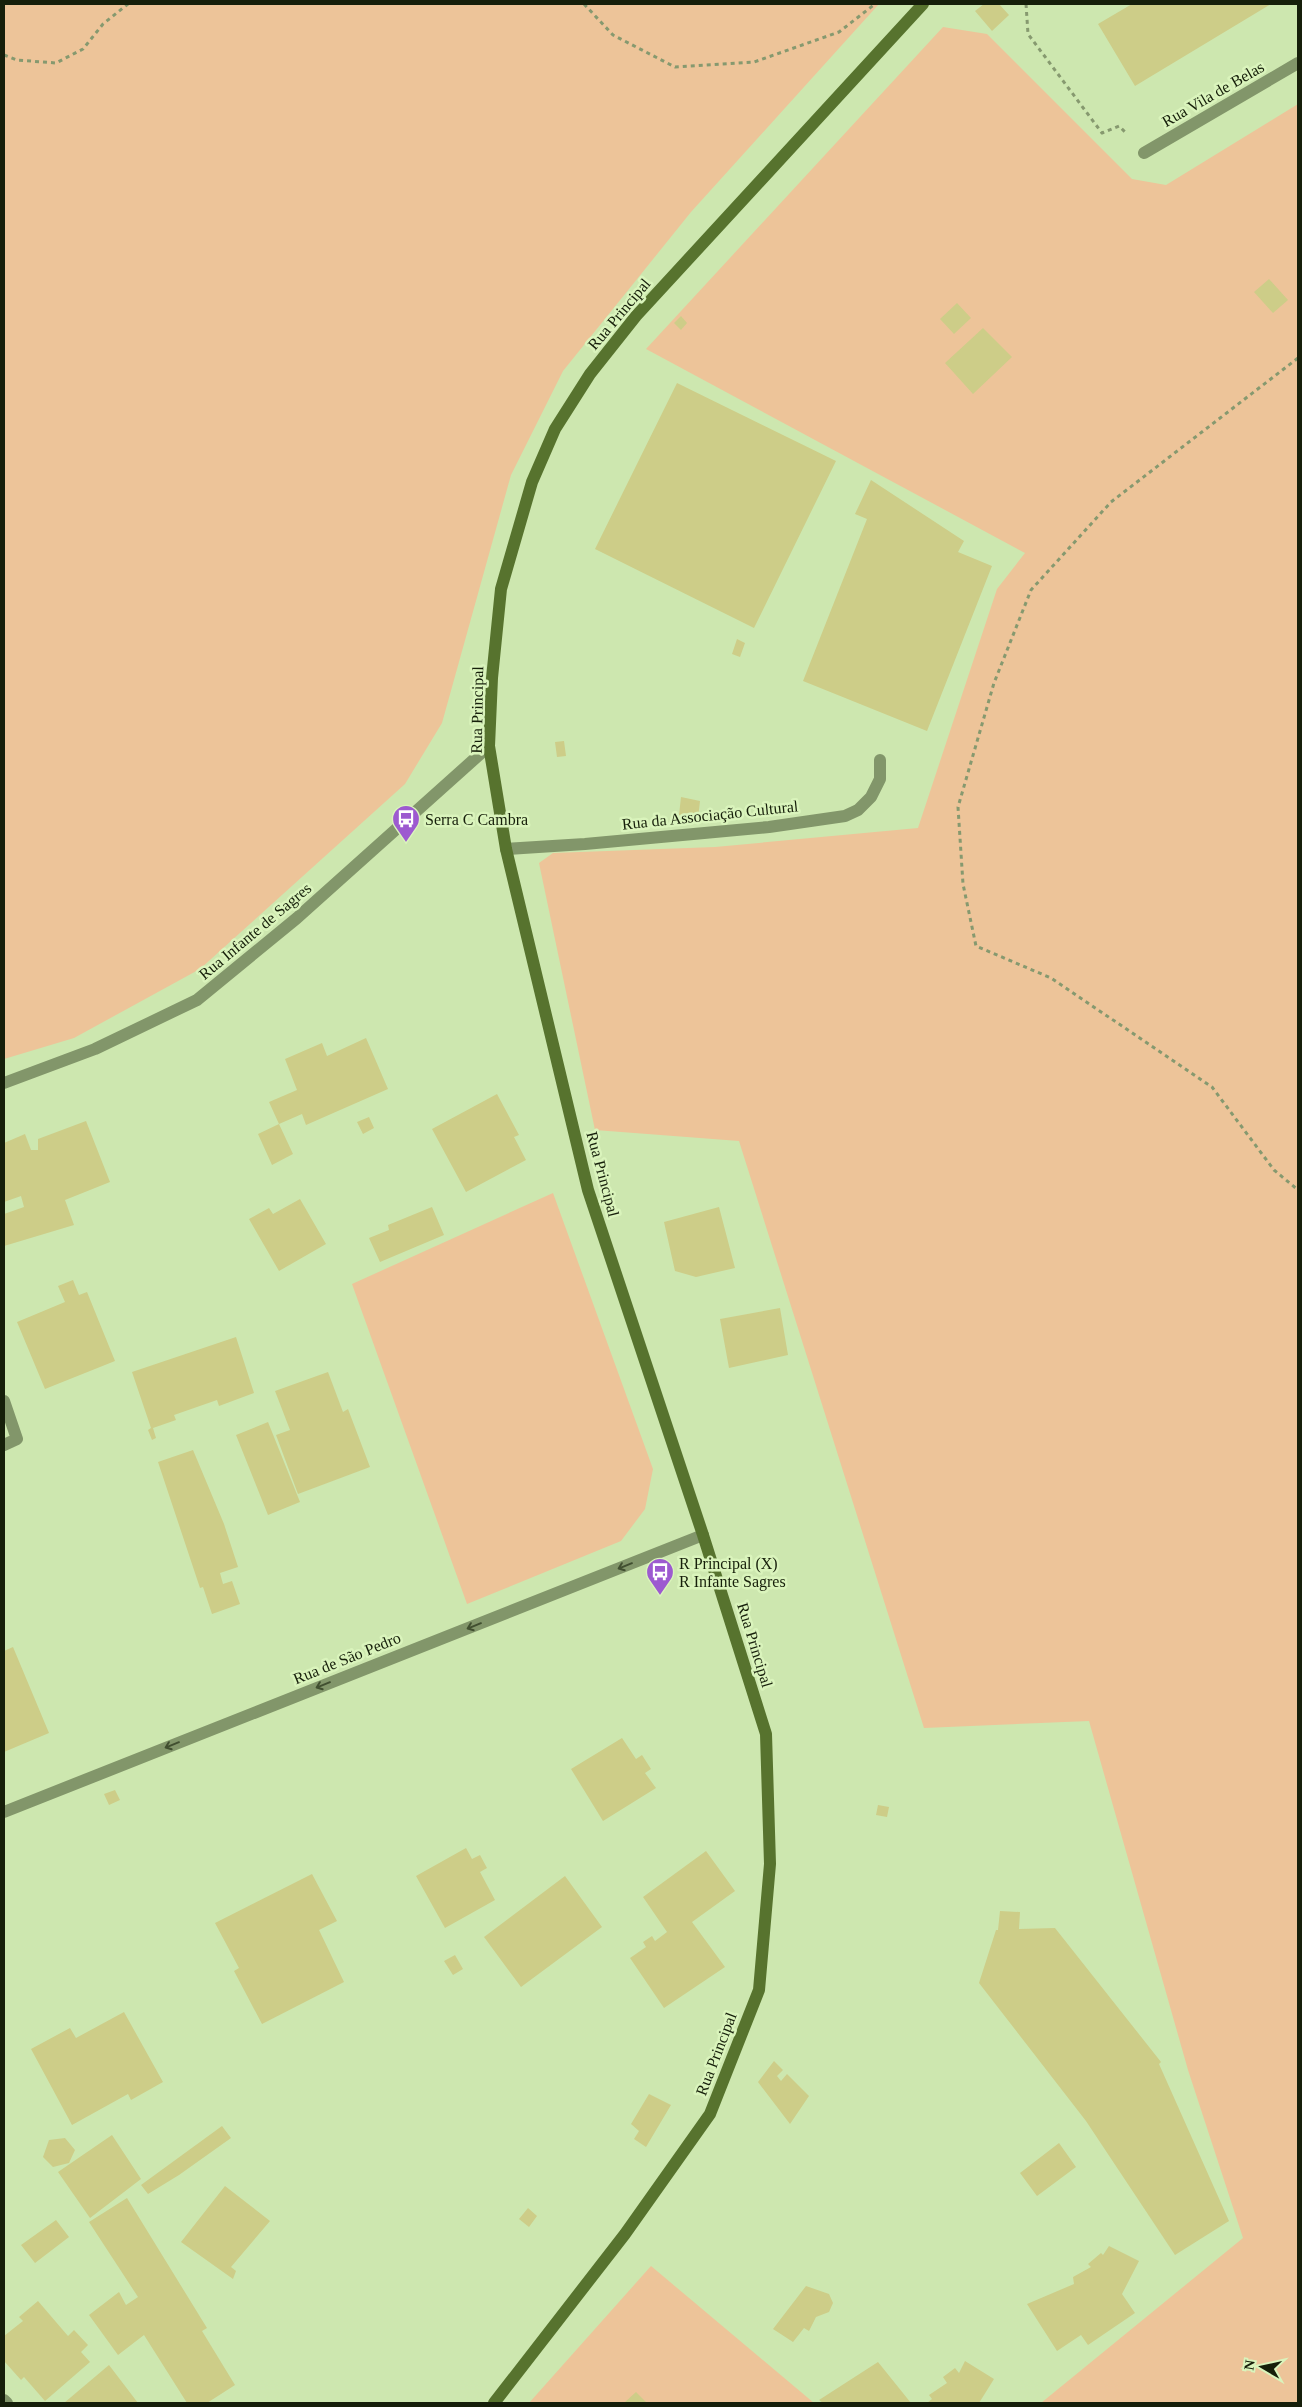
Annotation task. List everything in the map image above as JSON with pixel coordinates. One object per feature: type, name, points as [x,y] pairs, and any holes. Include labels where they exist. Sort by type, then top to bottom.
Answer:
[{"type":"street","name":"Rua Principal","points":[[494,2403],[625,2234],[710,2114],[759,1990],[770,1864],[766,1734],[703,1535],[588,1190],[506,849],[489,746],[492,678],[501,589],[532,482],[555,429],[590,374],[636,316],[923,4]]},
{"type":"street","name":"Rua Vila de Belas","points":[[1144,153],[1298,63]]},
{"type":"street","name":"Rua Infante de Sagres","points":[[4,1083],[95,1049],[197,1000],[298,918],[489,746]]},
{"type":"street","name":"Rua da Associação Cultural","points":[[506,849],[585,844],[769,827],[845,816],[858,810],[871,797],[880,779],[880,760]]},
{"type":"street","points":[[4,1401],[17,1440],[4,1445]]},
{"type":"street","name":"Rua de São Pedro","points":[[4,1812],[703,1535]]},
{"type":"street","points":[[4,2400],[7,2403]]},
{"type":"path","points":[[4,55],[17,60],[56,63],[83,49],[103,24],[128,4]]},
{"type":"path","points":[[584,4],[613,35],[675,67],[754,62],[839,32],[875,4]]},
{"type":"path","points":[[1026,4],[1028,34],[1102,133],[1119,126],[1144,153]]},
{"type":"path","points":[[1298,358],[1111,502],[1030,590],[994,683],[958,807],[963,884],[976,946],[1051,978],[1212,1087],[1274,1170],[1298,1190]]},
{"type":"shaded area","points":[[4,4],[879,4],[691,212],[563,371],[511,475],[442,723],[405,784],[200,969],[74,1038],[4,1059]]},
{"type":"shaded area","points":[[943,27],[987,34],[1132,179],[1166,185],[1298,104],[1298,2403],[1041,2403],[1243,2238],[1188,2070],[1089,1721],[924,1728],[739,1141],[595,1130],[539,863],[553,853],[715,847],[918,828],[997,589],[1025,553],[646,349]]},
{"type":"shaded area","points":[[553,1193],[653,1469],[645,1509],[621,1541],[467,1604],[352,1284]]},
{"type":"shaded area","points":[[651,2266],[814,2403],[529,2403]]},
{"type":"building","points":[[984,4],[999,4],[1009,15],[992,31],[975,11]]},
{"type":"building","points":[[1132,4],[1271,4],[1135,86],[1098,24]]},
{"type":"building","points":[[1269,279],[1288,300],[1273,313],[1254,292]]},
{"type":"building","points":[[957,303],[971,318],[954,334],[940,319]]},
{"type":"building","points":[[681,316],[687,323],[681,330],[674,323]]},
{"type":"building","points":[[983,328],[1012,357],[973,394],[945,363]]},
{"type":"building","points":[[677,383],[836,461],[754,628],[595,549]]},
{"type":"building","points":[[871,480],[964,541],[958,552],[992,566],[927,731],[803,681],[867,519],[855,514]]},
{"type":"building","points":[[737,639],[745,643],[740,657],[732,654]]},
{"type":"building","points":[[564,741],[566,756],[557,757],[555,742]]},
{"type":"building","points":[[681,797],[700,801],[698,818],[679,815]]},
{"type":"building","points":[[366,1038],[388,1089],[306,1125],[302,1114],[279,1124],[269,1102],[297,1090],[285,1059],[322,1043],[327,1056]]},
{"type":"building","points":[[497,1094],[519,1135],[514,1137],[526,1160],[466,1192],[432,1129]]},
{"type":"building","points":[[369,1117],[374,1128],[363,1134],[357,1122]]},
{"type":"building","points":[[86,1121],[110,1182],[65,1200],[74,1225],[4,1246],[4,1214],[24,1207],[21,1196],[4,1202],[4,1143],[25,1134],[31,1150],[38,1150],[38,1139]]},
{"type":"building","points":[[279,1124],[293,1154],[272,1165],[258,1134]]},
{"type":"building","points":[[300,1199],[326,1244],[279,1271],[249,1219],[269,1208],[273,1214]]},
{"type":"building","points":[[432,1207],[444,1235],[380,1262],[369,1238],[389,1230],[388,1225]]},
{"type":"building","points":[[719,1207],[735,1268],[696,1277],[675,1271],[664,1222]]},
{"type":"building","points":[[73,1280],[79,1295],[87,1292],[115,1361],[45,1389],[17,1322],[65,1302],[58,1286]]},
{"type":"building","points":[[780,1308],[788,1355],[729,1368],[720,1319]]},
{"type":"building","points":[[236,1337],[254,1393],[219,1406],[217,1400],[174,1415],[176,1420],[153,1428],[156,1438],[152,1440],[148,1430],[151,1428],[132,1372]]},
{"type":"building","points":[[328,1372],[343,1412],[348,1409],[370,1467],[298,1494],[276,1435],[290,1430],[275,1391]]},
{"type":"building","points":[[268,1422],[300,1502],[268,1515],[236,1435]]},
{"type":"building","points":[[193,1450],[224,1524],[238,1567],[220,1573],[223,1584],[232,1581],[240,1604],[212,1614],[203,1587],[200,1588],[158,1462]]},
{"type":"building","points":[[13,1647],[49,1733],[4,1752],[4,1651]]},
{"type":"building","points":[[622,1738],[636,1759],[642,1755],[651,1769],[645,1773],[656,1788],[603,1821],[571,1769]]},
{"type":"building","points":[[115,1790],[120,1800],[109,1805],[104,1794]]},
{"type":"building","points":[[878,1805],[889,1807],[887,1817],[876,1815]]},
{"type":"building","points":[[466,1848],[472,1859],[480,1855],[487,1868],[480,1872],[495,1900],[445,1928],[416,1876]]},
{"type":"building","points":[[706,1851],[735,1891],[692,1922],[725,1967],[664,2008],[630,1958],[646,1947],[643,1942],[652,1936],[655,1941],[667,1932],[643,1897]]},
{"type":"building","points":[[312,1874],[337,1921],[319,1930],[344,1982],[262,2024],[234,1971],[239,1968],[215,1923]]},
{"type":"building","points":[[565,1876],[602,1927],[521,1987],[484,1937]]},
{"type":"building","points":[[1000,1911],[1020,1912],[1019,1929],[1055,1928],[1161,2062],[1159,2064],[1229,2221],[1175,2255],[1086,2121],[979,1983],[996,1930],[998,1930]]},
{"type":"building","points":[[455,1955],[463,1969],[453,1975],[444,1961]]},
{"type":"building","points":[[124,2012],[163,2082],[131,2100],[128,2094],[72,2125],[31,2049],[70,2028],[76,2038]]},
{"type":"building","points":[[774,2061],[783,2070],[777,2076],[781,2081],[787,2074],[809,2096],[790,2124],[758,2082]]},
{"type":"building","points":[[649,2094],[671,2105],[646,2147],[634,2139],[639,2131],[631,2124]]},
{"type":"building","points":[[222,2126],[231,2138],[179,2175],[148,2194],[141,2185]]},
{"type":"building","points":[[112,2135],[141,2179],[90,2218],[58,2172]]},
{"type":"building","points":[[65,2138],[75,2150],[69,2163],[53,2167],[43,2157],[49,2140]]},
{"type":"building","points":[[1059,2143],[1076,2167],[1037,2196],[1020,2173]]},
{"type":"building","points":[[225,2186],[270,2221],[231,2267],[236,2271],[233,2279],[181,2242]]},
{"type":"building","points":[[127,2198],[207,2328],[202,2331],[235,2385],[207,2403],[187,2403],[144,2335],[118,2355],[89,2315],[119,2292],[126,2305],[138,2297],[89,2222]]},
{"type":"building","points":[[528,2208],[537,2216],[529,2227],[519,2219]]},
{"type":"building","points":[[56,2220],[69,2237],[35,2263],[21,2245]]},
{"type":"building","points":[[1109,2246],[1139,2261],[1122,2294],[1135,2313],[1088,2345],[1081,2335],[1057,2351],[1027,2304],[1074,2284],[1073,2277],[1091,2267],[1088,2264],[1101,2253],[1103,2255]]},
{"type":"building","points":[[806,2286],[829,2294],[833,2303],[829,2312],[816,2317],[809,2331],[804,2328],[793,2342],[773,2329]]},
{"type":"building","points":[[38,2301],[68,2336],[74,2330],[88,2345],[81,2352],[90,2362],[45,2401],[24,2377],[21,2380],[4,2361],[4,2336],[23,2321],[19,2317]]},
{"type":"building","points":[[965,2361],[994,2379],[979,2403],[927,2403],[932,2399],[929,2395],[947,2383],[943,2377],[955,2368],[959,2373]]},
{"type":"building","points":[[878,2362],[911,2403],[823,2403],[819,2400]]},
{"type":"building","points":[[109,2365],[138,2403],[64,2403]]},
{"type":"building","points":[[636,2392],[647,2403],[625,2402]]},
{"type":"place","name":"Serra C Cambra","points":[[406,843]]},
{"type":"place","name":"R Principal (X) R Infante Sagres","points":[[660,1596]]}]
